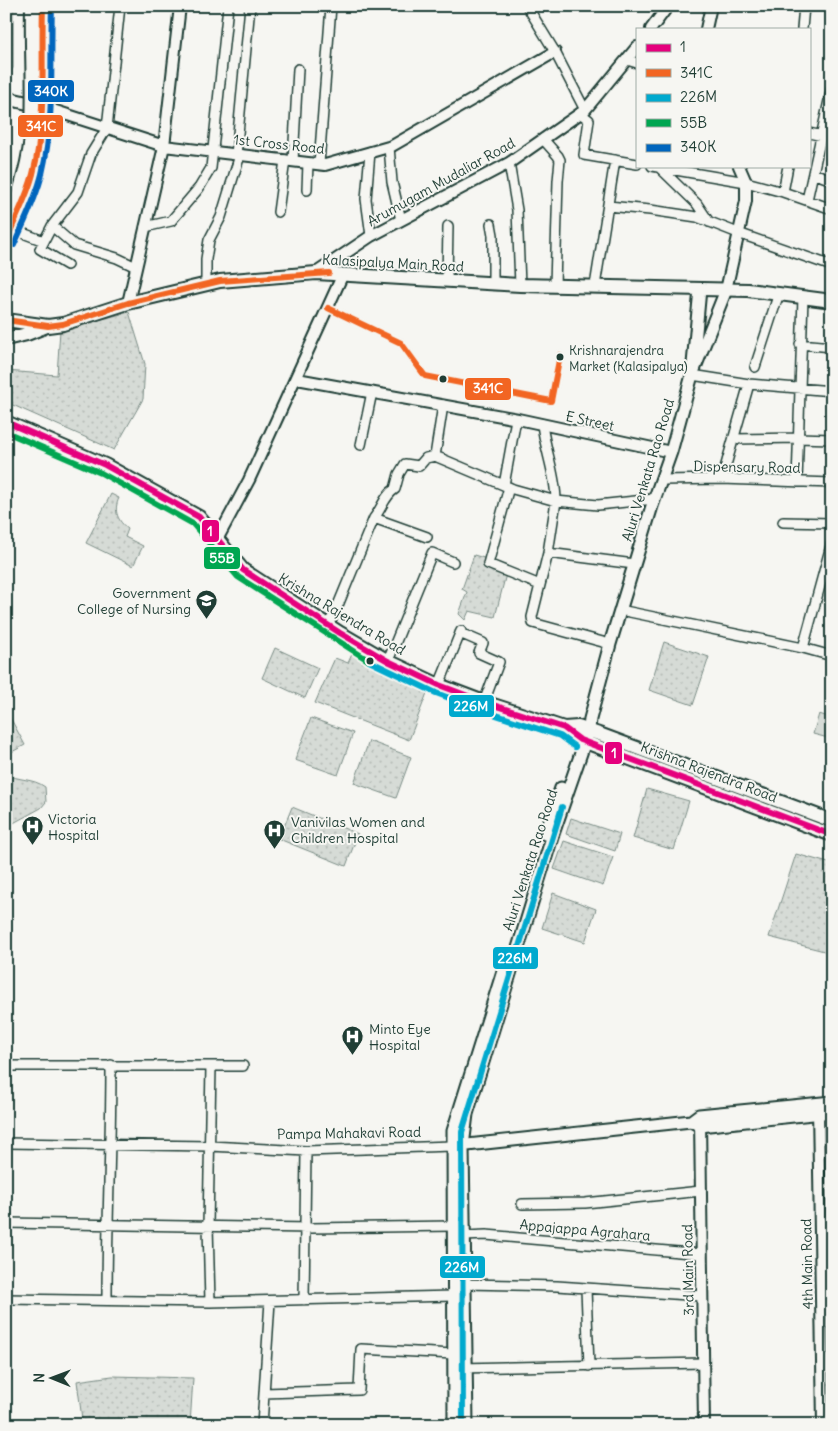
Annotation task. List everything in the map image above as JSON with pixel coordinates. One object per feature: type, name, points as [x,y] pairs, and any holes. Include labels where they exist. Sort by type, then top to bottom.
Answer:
[{"type":"highway","points":[[6,210],[16,181],[25,127],[25,6]]},
{"type":"highway","points":[[9,229],[24,181],[33,127],[33,6]]},
{"type":"main road","points":[[6,242],[9,229],[26,194],[35,164],[40,106],[43,6]]},
{"type":"main road","points":[[11,99],[40,106]]},
{"type":"main road","name":"Kalasipalya Main Road","points":[[6,320],[48,326],[63,324],[128,303],[220,281],[316,273],[520,285],[748,290],[832,302]]},
{"type":"main road","points":[[692,375],[700,289]]},
{"type":"main road","name":"Aluri Venkata Rao Road","points":[[454,1425],[453,1226],[458,1146],[586,732],[634,564],[671,452],[692,375],[726,290]]},
{"type":"main road","points":[[6,339],[48,326]]},
{"type":"main road","name":"Krishna Rajendra Road","points":[[6,422],[105,465],[199,517],[243,570],[327,625],[388,661],[439,685],[484,702],[564,728],[578,727],[832,835]]},
{"type":"main road","name":"Aluri Venkata Rao Road","points":[[467,1425],[465,1236],[458,1146],[453,1131],[554,804],[586,732]]},
{"type":"main road","name":"Krishna Rajendra Road","points":[[586,732],[832,821]]},
{"type":"main road","name":"Pampa Mahakavi Road","points":[[818,1109],[832,1102]]},
{"type":"main road","name":"Pampa Mahakavi Road","points":[[458,1146],[818,1109],[832,1112]]},
{"type":"street","points":[[68,265],[40,249],[52,226],[78,192],[91,154],[107,128],[120,6]]},
{"type":"street","points":[[128,303],[164,146],[180,6]]},
{"type":"street","points":[[145,227],[171,221],[199,188],[211,168],[228,6]]},
{"type":"street","points":[[206,284],[206,259],[209,240],[220,217],[238,155],[250,6]]},
{"type":"street","points":[[319,164],[331,6]]},
{"type":"street","points":[[527,6],[555,52],[582,112],[589,120],[584,155],[636,164]]},
{"type":"street","points":[[652,28],[668,6]]},
{"type":"street","points":[[706,28],[711,6]]},
{"type":"street","points":[[802,28],[804,6]]},
{"type":"street","name":"Arumugam Mudaliar Road","points":[[316,273],[371,236],[509,163],[582,112],[632,62],[636,50]]},
{"type":"street","name":"1st Cross Road","points":[[40,106],[164,146],[325,165],[389,147],[555,52]]},
{"type":"street","points":[[278,212],[289,161],[298,69]]},
{"type":"street","points":[[807,200],[832,87]]},
{"type":"street","points":[[810,133],[832,138]]},
{"type":"street","points":[[543,139],[560,160],[555,285]]},
{"type":"street","points":[[389,147],[392,182],[401,220]]},
{"type":"street","points":[[370,152],[366,199],[371,236]]},
{"type":"street","points":[[595,286],[615,160]]},
{"type":"street","points":[[307,190],[308,163]]},
{"type":"street","points":[[509,163],[517,210],[520,285]]},
{"type":"street","points":[[657,168],[697,204],[709,222]]},
{"type":"street","points":[[662,168],[746,182],[783,192],[832,209]]},
{"type":"street","points":[[726,290],[746,201],[746,182],[740,168]]},
{"type":"street","points":[[783,192],[788,168]]},
{"type":"street","points":[[813,173],[832,180]]},
{"type":"street","points":[[608,206],[688,216],[832,266]]},
{"type":"street","points":[[491,224],[493,235],[493,283]]},
{"type":"street","points":[[52,226],[74,245],[117,258],[136,267]]},
{"type":"street","points":[[448,226],[448,280]]},
{"type":"street","points":[[9,229],[44,241]]},
{"type":"street","points":[[218,538],[249,480],[343,274]]},
{"type":"street","points":[[755,367],[778,294]]},
{"type":"street","points":[[797,482],[798,389],[802,297]]},
{"type":"street","points":[[800,344],[832,347]]},
{"type":"street","points":[[692,375],[749,384],[832,391]]},
{"type":"street","name":"E Street","points":[[297,378],[542,424],[671,452]]},
{"type":"street","points":[[722,479],[749,384]]},
{"type":"street","points":[[361,445],[372,392]]},
{"type":"street","points":[[435,456],[443,406]]},
{"type":"street","points":[[516,419],[507,486],[488,564],[540,585]]},
{"type":"street","points":[[542,424],[544,440],[556,484],[556,501],[548,552],[532,617],[533,623],[610,644]]},
{"type":"street","points":[[734,439],[832,439]]},
{"type":"street","points":[[327,625],[334,615],[374,518],[381,509],[388,493],[395,489],[399,474],[405,464],[419,466],[426,458],[435,456],[507,486],[556,501],[598,505],[654,500]]},
{"type":"street","name":"Dispensary Road","points":[[662,480],[722,479],[832,483]]},
{"type":"street","points":[[374,518],[427,537]]},
{"type":"street","points":[[783,522],[832,523]]},
{"type":"street","points":[[803,648],[832,542]]},
{"type":"street","points":[[548,552],[634,564]]},
{"type":"street","points":[[388,661],[432,553],[453,562]]},
{"type":"street","points":[[620,610],[803,648],[832,656]]},
{"type":"street","points":[[439,685],[460,632],[483,643],[479,654],[499,662],[484,702]]},
{"type":"street","points":[[107,1300],[111,1065]]},
{"type":"street","points":[[6,1066],[243,1066]]},
{"type":"street","points":[[210,1066],[208,1226],[210,1302]]},
{"type":"street","name":"4th Main Road","points":[[818,1109],[823,1425]]},
{"type":"street","name":"3rd Main Road","points":[[697,1121],[701,1191],[704,1425]]},
{"type":"street","name":"Pampa Mahakavi Road","points":[[6,1143],[210,1146],[306,1152],[458,1146]]},
{"type":"street","points":[[304,1300],[306,1152]]},
{"type":"street","points":[[522,1204],[585,1203],[701,1191]]},
{"type":"street","points":[[6,1223],[305,1228],[453,1226]]},
{"type":"street","name":"Appajappa Agrahara","points":[[465,1236],[486,1235],[613,1248],[702,1254]]},
{"type":"street","points":[[465,1284],[557,1286],[702,1296]]},
{"type":"street","points":[[586,1289],[589,1366]]},
{"type":"street","points":[[6,1299],[210,1302],[453,1296]]},
{"type":"street","points":[[262,1425],[270,1301]]},
{"type":"street","points":[[264,1393],[359,1390],[361,1349],[453,1354]]},
{"type":"street","points":[[454,1368],[703,1363]]},
{"type":"shaded area","points":[[6,6],[13,6],[13,68],[6,79]]},
{"type":"shaded area","points":[[129,312],[145,364],[143,399],[114,450],[6,402],[6,371],[57,375],[60,330]]},
{"type":"shaded area","points":[[111,494],[119,498],[116,507],[119,519],[128,529],[125,537],[143,546],[133,566],[86,543]]},
{"type":"shaded area","points":[[474,555],[487,559],[506,574],[495,617],[469,611],[465,620],[459,614],[467,592],[462,589]]},
{"type":"shaded area","points":[[664,642],[709,657],[693,705],[649,690]]},
{"type":"shaded area","points":[[275,648],[318,668],[305,698],[262,678]]},
{"type":"shaded area","points":[[353,652],[427,693],[409,740],[315,703],[335,658],[348,663]]},
{"type":"shaded area","points":[[6,710],[25,745],[6,755]]},
{"type":"shaded area","points":[[819,714],[832,718],[832,739],[813,734]]},
{"type":"shaded area","points":[[311,718],[353,733],[338,775],[295,760]]},
{"type":"shaded area","points":[[369,741],[411,757],[396,798],[354,783]]},
{"type":"shaded area","points":[[6,774],[36,782],[45,787],[46,802],[41,808],[6,827]]},
{"type":"shaded area","points":[[647,789],[689,801],[674,850],[633,838]]},
{"type":"shaded area","points":[[292,807],[358,834],[346,866],[279,839]]},
{"type":"shaded area","points":[[571,818],[620,834],[615,851],[566,834]]},
{"type":"shaded area","points":[[564,841],[613,857],[603,886],[554,869]]},
{"type":"shaded area","points":[[796,854],[832,864],[832,953],[769,937]]},
{"type":"shaded area","points":[[553,893],[596,909],[585,942],[542,928]]},
{"type":"shaded area","points":[[112,1376],[193,1378],[190,1425],[99,1425],[82,1419],[77,1381]]},
{"type":"transit line","name":"341C","points":[[6,241],[28,191],[37,154],[42,112],[43,6]]},
{"type":"transit line","name":"340K","points":[[14,245],[36,192],[46,154],[51,91],[52,6]]},
{"type":"transit line","name":"341C","points":[[6,320],[48,326],[63,324],[128,303],[220,281],[329,273]]},
{"type":"transit line","name":"341C","points":[[328,308],[401,343],[425,376],[551,401],[560,355]]},
{"type":"transit line","name":"1","points":[[6,422],[105,465],[199,517],[243,570],[340,633],[388,661],[439,685],[564,728],[580,740],[832,835]]},
{"type":"transit line","name":"55B","points":[[6,432],[101,473],[193,524],[238,577],[368,660]]},
{"type":"transit line","name":"226M","points":[[369,661],[436,693],[560,736],[575,747]]},
{"type":"transit line","name":"226M","points":[[463,1425],[462,1132],[562,807]]},
{"type":"place","name":"Krishnarajendra Market (Kalasipalya)","points":[[560,357]]},
{"type":"place","name":"Government College of Nursing","points":[[207,620]]},
{"type":"place","name":"Victoria Hospital","points":[[32,846]]},
{"type":"place","name":"Vanivilas Women and Children Hospital","points":[[275,849]]},
{"type":"place","name":"Minto Eye Hospital","points":[[353,1056]]}]
